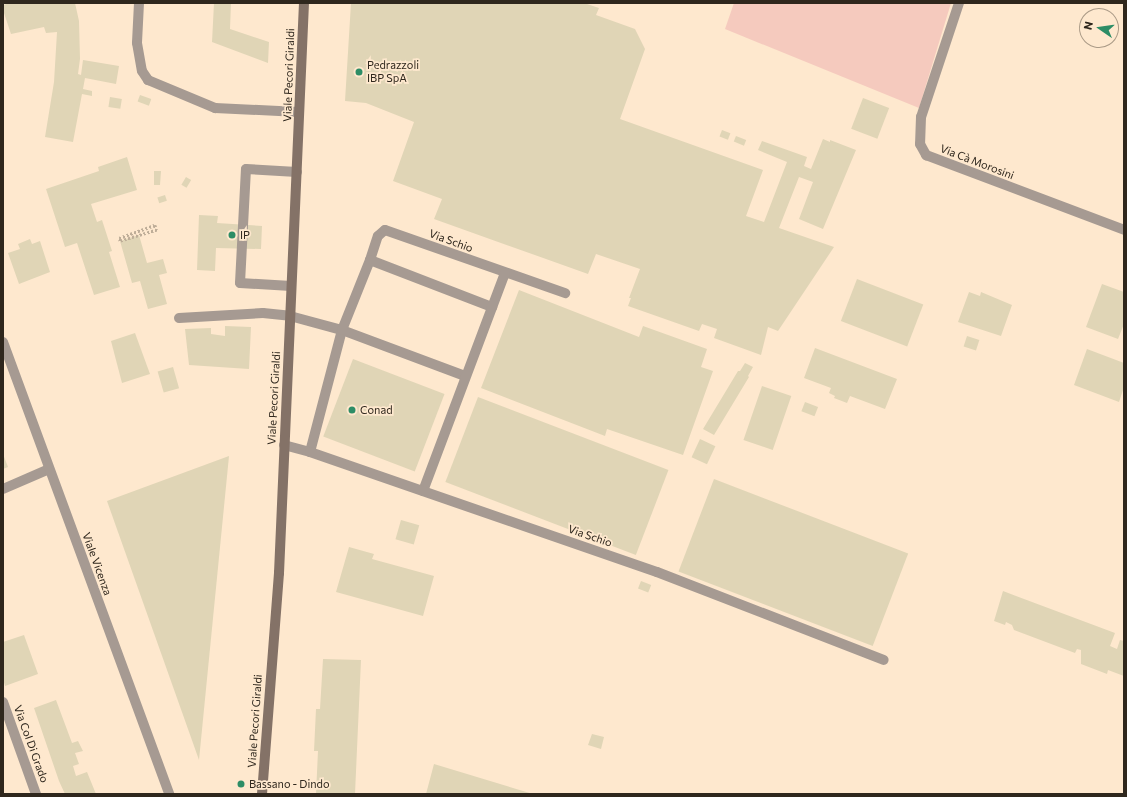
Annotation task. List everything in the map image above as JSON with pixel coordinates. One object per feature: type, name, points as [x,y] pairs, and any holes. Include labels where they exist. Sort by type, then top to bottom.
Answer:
[{"type":"main road","name":"Viale Pecori Giraldi","points":[[262,794],[279,573],[304,3]]},
{"type":"street","points":[[139,3],[138,43],[142,71],[148,80],[215,108],[299,112]]},
{"type":"street","name":"Via Cà Morosini","points":[[959,3],[921,117],[920,144],[926,155],[1124,230]]},
{"type":"street","points":[[291,286],[240,282],[246,169],[297,172]]},
{"type":"street","name":"Via Schio","points":[[370,260],[378,236],[385,230],[564,293]]},
{"type":"street","points":[[310,452],[342,330],[370,260],[492,307]]},
{"type":"street","points":[[423,491],[505,273]]},
{"type":"street","points":[[179,318],[263,313],[290,316],[342,330],[465,376]]},
{"type":"street","name":"Viale Vicenza","points":[[3,342],[48,469],[169,794]]},
{"type":"street","name":"Via Schio","points":[[284,445],[310,452],[657,572],[884,660]]},
{"type":"street","points":[[3,489],[48,469]]},
{"type":"street","name":"Via Col Di Grado","points":[[3,702],[36,794]]},
{"type":"path","points":[[155,225],[156,230],[120,241],[119,238],[155,225]]},
{"type":"shaded area","points":[[734,3],[951,3],[919,108],[725,29]]},
{"type":"building","points":[[10,3],[75,3],[79,21],[80,59],[78,74],[81,75],[83,60],[119,66],[116,84],[85,78],[83,89],[92,91],[92,96],[82,94],[73,142],[45,137],[54,82],[57,32],[46,33],[44,27],[11,34],[3,10],[3,5]]},
{"type":"building","points":[[214,3],[231,3],[230,29],[269,42],[268,63],[212,42]]},
{"type":"building","points":[[351,3],[584,3],[599,8],[596,15],[635,29],[645,49],[620,119],[763,170],[746,216],[764,222],[787,162],[758,150],[762,141],[807,157],[804,166],[811,169],[823,139],[830,142],[830,140],[856,150],[823,229],[799,219],[813,182],[799,177],[779,228],[834,247],[778,331],[768,327],[761,355],[714,338],[717,329],[702,324],[699,331],[628,306],[631,298],[629,298],[640,269],[596,254],[588,274],[434,219],[442,199],[393,181],[414,122],[366,103],[345,101]]},
{"type":"building","points":[[140,95],[151,99],[149,106],[138,102]]},
{"type":"building","points":[[110,97],[122,99],[120,109],[108,107]]},
{"type":"building","points":[[863,98],[889,108],[877,139],[851,129]]},
{"type":"building","points":[[722,130],[730,133],[728,140],[719,137]]},
{"type":"building","points":[[736,136],[746,140],[744,146],[734,142]]},
{"type":"building","points":[[127,157],[137,190],[91,204],[97,222],[102,220],[112,251],[109,252],[120,287],[94,295],[77,243],[65,247],[46,189],[99,171],[98,167]]},
{"type":"building","points":[[154,171],[161,171],[160,185],[154,185]]},
{"type":"building","points":[[186,177],[191,180],[187,188],[181,185]]},
{"type":"building","points":[[165,195],[167,201],[159,203],[157,197]]},
{"type":"building","points":[[199,215],[218,216],[217,223],[262,226],[261,249],[216,248],[215,271],[197,270]]},
{"type":"building","points":[[139,235],[147,263],[163,259],[167,273],[159,275],[167,304],[148,309],[140,281],[132,283],[120,241]]},
{"type":"building","points":[[30,239],[32,244],[40,241],[50,272],[19,284],[8,253],[20,249],[18,244]]},
{"type":"building","points":[[857,279],[923,304],[907,346],[841,321]]},
{"type":"building","points":[[1102,284],[1124,292],[1124,324],[1118,339],[1086,327]]},
{"type":"building","points":[[519,290],[639,337],[643,326],[707,349],[701,367],[713,371],[683,455],[607,429],[605,436],[481,388]]},
{"type":"building","points":[[969,292],[980,296],[981,292],[1012,305],[1001,336],[958,322]]},
{"type":"building","points":[[225,326],[251,327],[249,369],[189,365],[185,329],[211,328],[211,334],[225,336]]},
{"type":"building","points":[[135,333],[150,374],[122,383],[111,341]]},
{"type":"building","points":[[967,336],[979,340],[976,350],[964,346]]},
{"type":"building","points":[[815,348],[897,379],[885,409],[850,396],[847,403],[834,398],[835,396],[829,393],[831,388],[804,378]]},
{"type":"building","points":[[1087,349],[1124,363],[1124,387],[1119,402],[1074,385]]},
{"type":"building","points":[[353,359],[444,394],[415,472],[323,436]]},
{"type":"building","points":[[745,363],[753,367],[748,376],[749,377],[714,435],[703,429],[738,371],[740,371]]},
{"type":"building","points":[[173,367],[179,388],[164,393],[158,371]]},
{"type":"building","points":[[762,386],[791,396],[773,450],[743,440]]},
{"type":"building","points":[[478,397],[668,470],[636,555],[445,482]]},
{"type":"building","points":[[805,402],[818,407],[814,416],[801,411]]},
{"type":"building","points":[[700,439],[715,446],[707,464],[692,457]]},
{"type":"building","points":[[3,454],[8,467],[3,469]]},
{"type":"building","points":[[229,456],[199,760],[107,501]]},
{"type":"building","points":[[714,479],[908,554],[873,646],[679,571]]},
{"type":"building","points":[[401,520],[419,525],[414,544],[395,539]]},
{"type":"building","points":[[349,547],[374,554],[372,559],[434,576],[423,616],[336,592]]},
{"type":"building","points":[[641,581],[651,585],[648,593],[638,588]]},
{"type":"building","points":[[1003,591],[1115,633],[1110,646],[1117,649],[1120,640],[1124,641],[1124,676],[1108,670],[1107,674],[1081,664],[1081,650],[1077,649],[1075,653],[1014,630],[1012,625],[1006,622],[1005,625],[994,621]]},
{"type":"building","points":[[24,635],[38,674],[5,686],[3,679],[3,642]]},
{"type":"building","points":[[323,659],[361,660],[355,794],[316,794],[318,751],[314,751],[316,709],[320,709]]},
{"type":"building","points":[[56,700],[72,743],[78,741],[83,751],[75,753],[79,764],[73,766],[76,776],[87,772],[96,794],[65,794],[59,781],[34,708]]},
{"type":"building","points":[[592,734],[604,737],[601,749],[588,745]]},
{"type":"building","points":[[434,764],[533,794],[426,794]]},
{"type":"place","name":"Pedrazzoli IBP SpA","points":[[359,72]]},
{"type":"place","name":"IP","points":[[232,235]]},
{"type":"place","name":"Conad","points":[[352,410]]},
{"type":"place","name":"Bassano - Dindo","points":[[241,784]]}]
